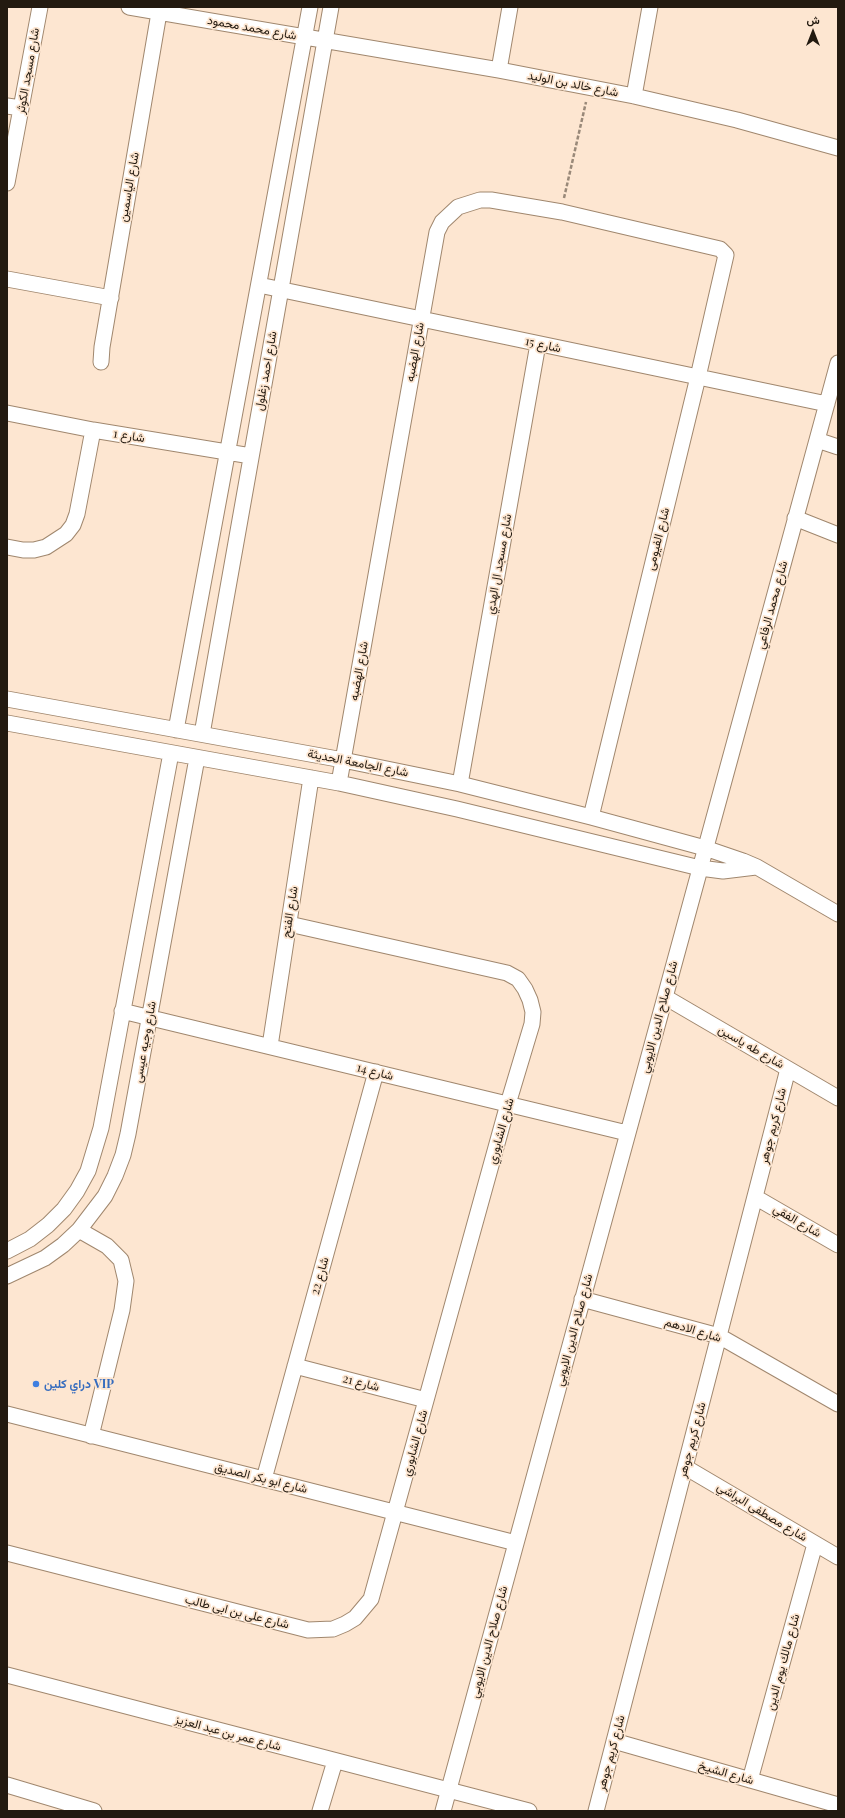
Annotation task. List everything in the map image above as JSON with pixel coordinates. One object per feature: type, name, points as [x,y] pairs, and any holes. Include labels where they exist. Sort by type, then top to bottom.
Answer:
[{"type":"street","name":"شارع مسجد الكوثر","points":[[7,182],[14,107],[40,7]]},
{"type":"street","name":"شارع محمد محمود","points":[[129,7],[159,9],[305,37]]},
{"type":"street","name":"شارع احمد زغلول","points":[[176,730],[310,7]]},
{"type":"street","name":"شارع احمد زغلول","points":[[202,734],[331,7]]},
{"type":"street","points":[[499,70],[510,7]]},
{"type":"street","points":[[634,96],[650,7]]},
{"type":"street","name":"شارع الياسمين","points":[[101,362],[159,9]]},
{"type":"street","name":"شارع خالد بن الوليد","points":[[305,37],[499,70],[634,96],[737,120],[838,148]]},
{"type":"street","name":"شارع الهضبه","points":[[339,783],[421,319],[437,232],[442,222],[458,207],[480,200],[491,200],[562,212],[720,249],[724,252],[725,261]]},
{"type":"street","name":"شارع الفيومى","points":[[590,817],[725,261]]},
{"type":"street","points":[[7,279],[111,298]]},
{"type":"street","name":"شارع 15","points":[[258,285],[827,404]]},
{"type":"street","name":"شارع مسجد ال الهدي","points":[[460,784],[538,344]]},
{"type":"street","name":"شارع محمد الرفاعي","points":[[705,848],[838,362]]},
{"type":"street","name":"شارع 1","points":[[7,413],[93,430],[251,456]]},
{"type":"street","points":[[7,547],[22,550],[34,550],[46,547],[66,534],[73,525],[77,514],[93,430]]},
{"type":"street","points":[[817,440],[838,447]]},
{"type":"street","points":[[796,518],[838,535]]},
{"type":"street","name":"شارع الجامعة الحديثة","points":[[7,699],[343,760],[460,784],[590,817],[705,848],[757,867],[838,914]]},
{"type":"street","name":"شارع الجامعة الحديثة","points":[[7,723],[339,783],[457,809],[700,868],[723,870],[757,867]]},
{"type":"street","points":[[7,1251],[30,1239],[48,1225],[77,1191],[88,1171],[101,1128],[171,753]]},
{"type":"street","name":"شارع وجيه عيسى","points":[[7,1276],[45,1258],[63,1245],[79,1230],[105,1196],[123,1155],[197,758]]},
{"type":"street","name":"شارع الفتح","points":[[270,1046],[311,778]]},
{"type":"street","name":"شارع صلاح الدين الايوبي","points":[[443,1811],[705,848]]},
{"type":"street","name":"شارع الشابوري","points":[[289,924],[507,973],[518,979],[525,989],[533,1012],[532,1024],[508,1104],[395,1512]]},
{"type":"street","name":"شارع طه ياسين","points":[[665,997],[838,1098]]},
{"type":"street","name":"شارع 14","points":[[122,1011],[628,1133]]},
{"type":"street","name":"شارع كريم جوهر","points":[[596,1811],[788,1069]]},
{"type":"street","name":"شارع 22","points":[[264,1479],[376,1072]]},
{"type":"street","name":"شارع الفقي","points":[[755,1197],[838,1245]]},
{"type":"street","points":[[79,1230],[107,1246],[121,1260],[126,1281],[122,1310],[91,1436]]},
{"type":"street","name":"شارع الادهم","points":[[582,1299],[719,1336],[838,1404]]},
{"type":"street","name":"شارع 21","points":[[296,1366],[426,1400]]},
{"type":"street","name":"شارع ابو بكر الصديق","points":[[7,1414],[516,1544]]},
{"type":"street","name":"شارع مصطفى البراشي","points":[[685,1467],[838,1557]]},
{"type":"street","name":"شارع على بن ابى طالب","points":[[7,1553],[296,1627],[321,1630],[333,1629],[355,1618],[371,1599],[395,1512]]},
{"type":"street","name":"شارع مالك يوم الدين","points":[[750,1780],[815,1544]]},
{"type":"street","name":"شارع عمر بن عبد العزيز","points":[[7,1675],[529,1811]]},
{"type":"street","name":"شارع الشيخ","points":[[614,1742],[838,1806]]},
{"type":"street","points":[[320,1811],[335,1761]]},
{"type":"street","points":[[7,1785],[94,1811]]},
{"type":"path","points":[[562,212],[589,87]]},
{"type":"place","name":"دراي كلين VIP","points":[[36,1384]]}]
